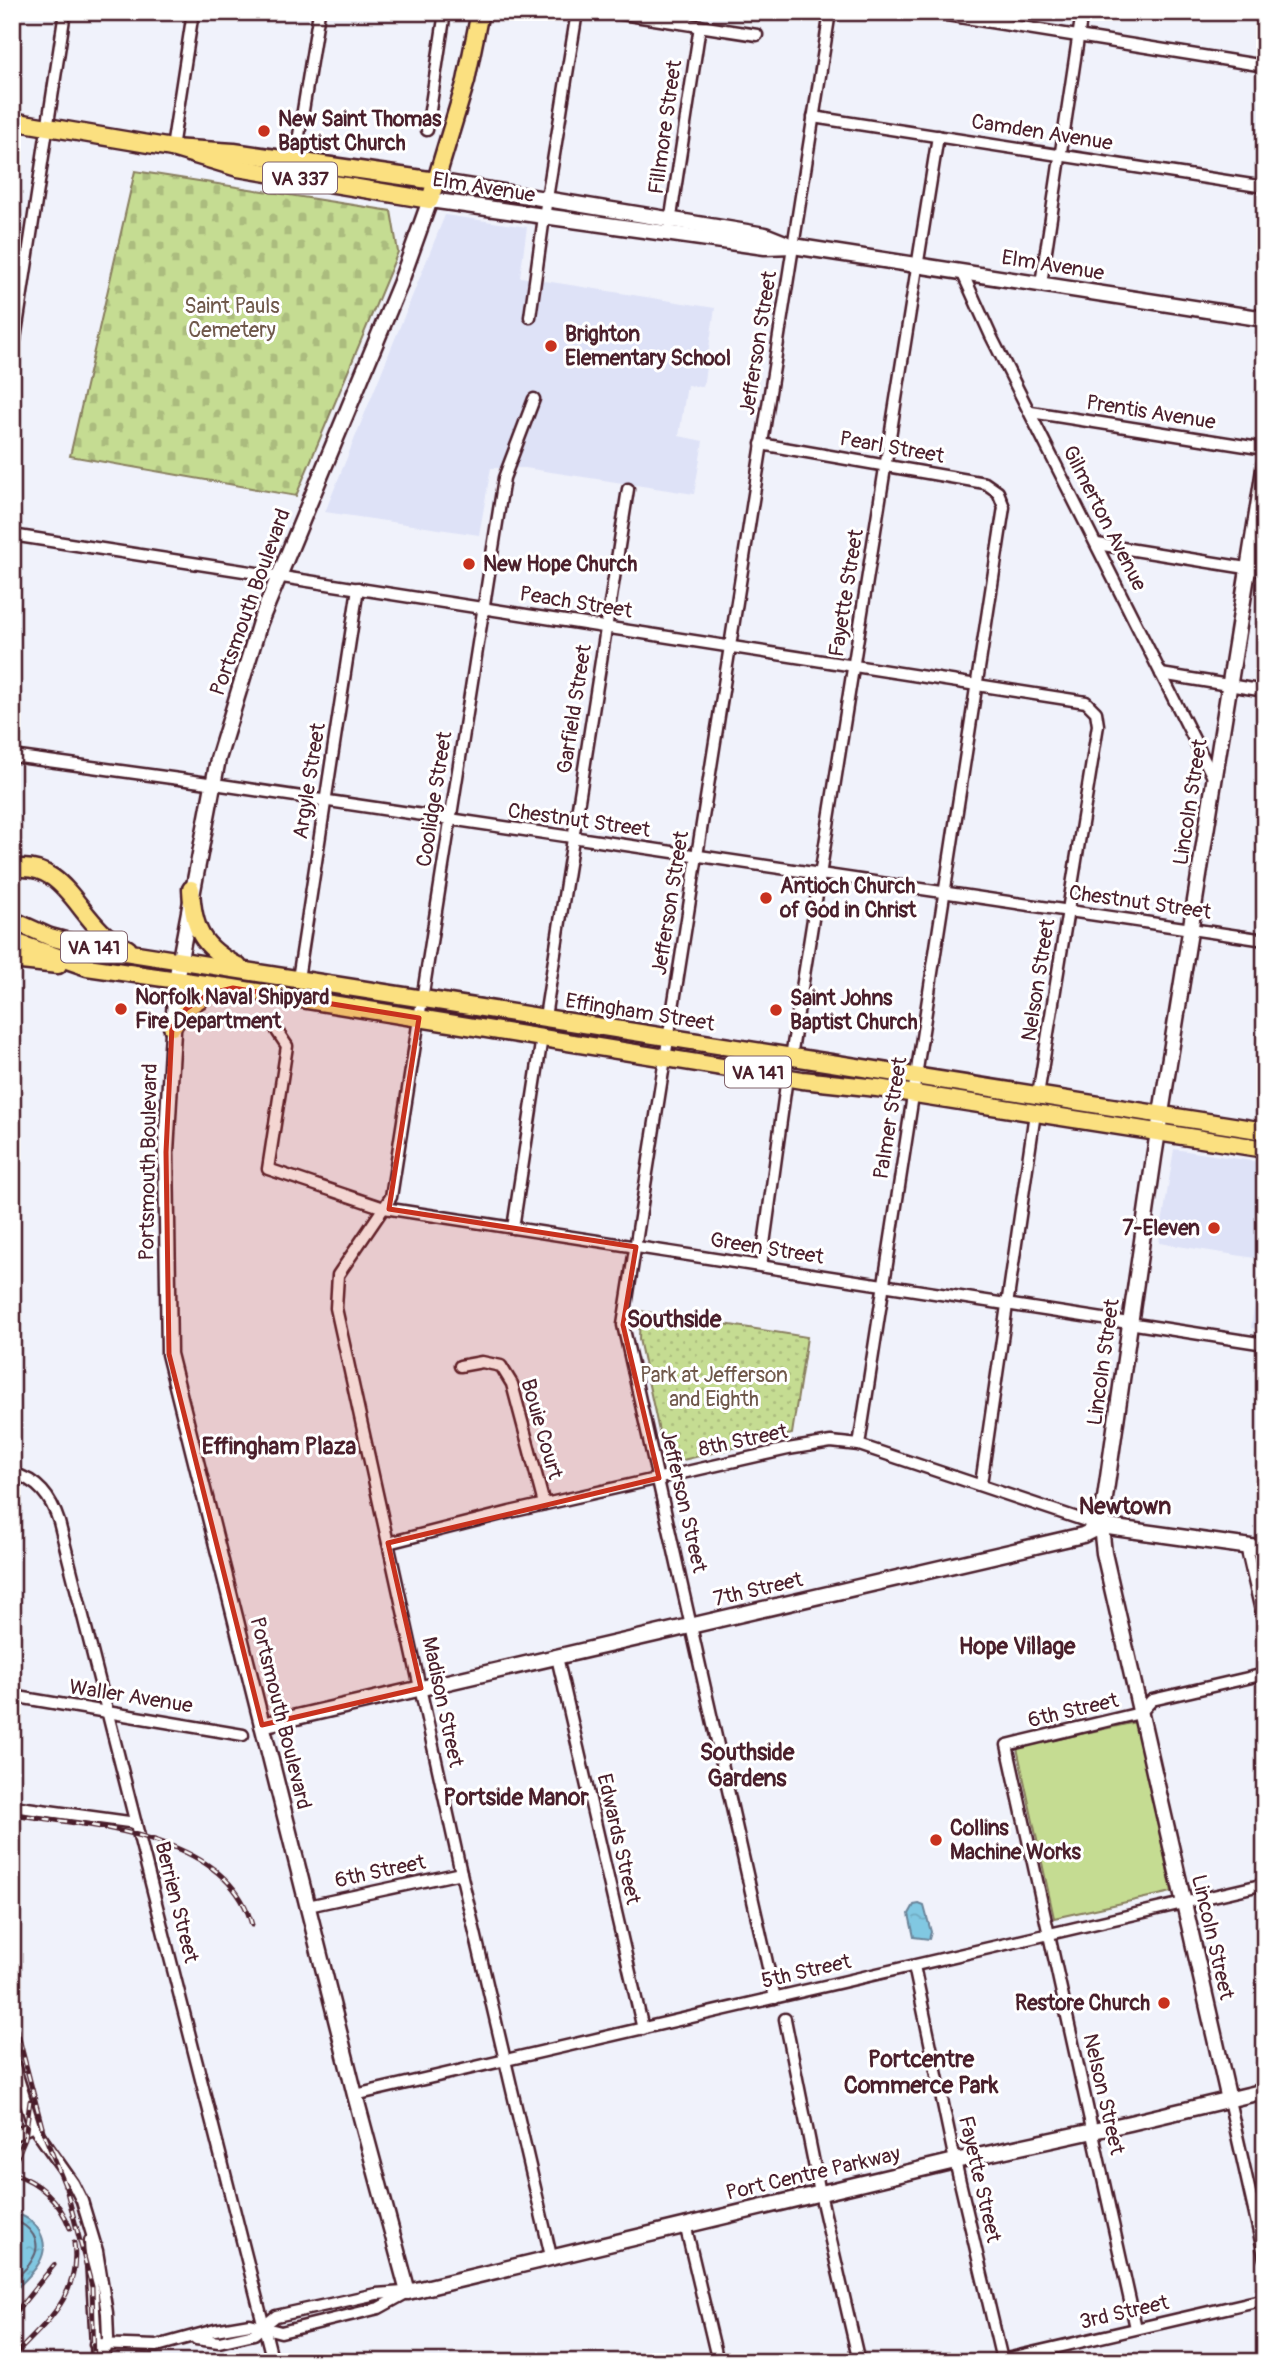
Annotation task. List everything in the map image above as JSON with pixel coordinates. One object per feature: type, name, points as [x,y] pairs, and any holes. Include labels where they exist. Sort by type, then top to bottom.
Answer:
[{"type":"main road","name":"Portsmouth Boulevard","points":[[408,2292],[355,2095],[169,1354],[165,1165],[176,980],[212,785],[247,662],[279,576],[404,272],[430,200],[466,81],[480,12]]},
{"type":"main road","name":"Elm Avenue","points":[[12,121],[172,148],[295,160],[547,198],[670,227]]},
{"type":"main road","name":"Elm Avenue","points":[[172,148],[238,168],[430,200],[544,217],[765,235],[793,246],[1265,319]]},
{"type":"main road","name":"Lincoln Street","points":[[1229,2099],[1104,1553],[1101,1526],[1159,1132],[1265,463]]},
{"type":"main road","points":[[15,869],[34,868],[49,874],[108,937],[134,951],[153,957]]},
{"type":"main road","points":[[191,890],[194,920],[202,937],[216,954],[250,972]]},
{"type":"main road","name":"Effingham Street","points":[[12,920],[65,941],[153,957],[423,997],[1265,1131]]},
{"type":"main road","name":"Effingham Street","points":[[12,941],[88,967],[1265,1149]]},
{"type":"main road","points":[[12,960],[88,967]]},
{"type":"main road","points":[[172,1027],[194,1002],[208,993],[233,988]]},
{"type":"main road","name":"7th Street","points":[[262,1725],[1083,1535],[1101,1526],[1265,1549]]},
{"type":"main road","name":"Port Centre Parkway","points":[[408,2292],[685,2224],[1265,2091]]},
{"type":"street","points":[[12,359],[65,12]]},
{"type":"street","points":[[172,148],[193,12]]},
{"type":"street","points":[[293,177],[319,12]]},
{"type":"street","points":[[426,130],[445,12]]},
{"type":"street","points":[[530,317],[577,12]]},
{"type":"street","points":[[609,12],[757,35]]},
{"type":"street","name":"Jefferson Street","points":[[775,1998],[623,1325],[830,12]]},
{"type":"street","points":[[928,12],[1265,66]]},
{"type":"street","points":[[1041,284],[1082,12]]},
{"type":"street","name":"Fillmore Street","points":[[670,227],[700,26]]},
{"type":"street","name":"Camden Avenue","points":[[813,117],[1265,187]]},
{"type":"street","name":"Fayette Street","points":[[791,1057],[938,136]]},
{"type":"street","name":"Gilmerton Avenue","points":[[962,272],[1215,780]]},
{"type":"street","name":"Coolidge Street","points":[[383,1208],[391,1197],[506,469],[534,399]]},
{"type":"street","name":"Prentis Avenue","points":[[1031,412],[1265,449]]},
{"type":"street","name":"Pearl Street","points":[[761,444],[985,483],[998,492],[1004,508]]},
{"type":"street","name":"Garfield Street","points":[[545,1017],[628,489]]},
{"type":"street","name":"Palmer Street","points":[[859,1445],[1004,508]]},
{"type":"street","name":"Peach Street","points":[[12,535],[606,626],[1086,702],[1092,706]]},
{"type":"street","points":[[1097,544],[1265,571]]},
{"type":"street","name":"Argyle Street","points":[[298,979],[358,588]]},
{"type":"street","points":[[1161,674],[1265,691]]},
{"type":"street","name":"Nelson Street","points":[[1038,1095],[1098,725],[1092,706]]},
{"type":"street","name":"Chestnut Street","points":[[12,756],[1265,940]]},
{"type":"street","name":"Green Street","points":[[277,1031],[287,1046],[268,1169],[383,1208],[1265,1344]]},
{"type":"street","points":[[513,1228],[542,1038]]},
{"type":"street","points":[[761,1266],[787,1077]]},
{"type":"street","points":[[981,1484],[1035,1113]]},
{"type":"street","name":"Madison Street","points":[[383,1208],[338,1275],[336,1308],[461,1873],[551,2256]]},
{"type":"street","name":"Bouie Court","points":[[460,1366],[482,1362],[500,1366],[512,1384],[544,1504]]},
{"type":"street","name":"8th Street","points":[[388,1543],[544,1504],[831,1442],[859,1445],[1101,1526]]},
{"type":"street","name":"Berrien Street","points":[[12,1473],[32,1480],[52,1502],[69,1556],[273,2362]]},
{"type":"street","points":[[1246,1546],[1265,1628]]},
{"type":"street","name":"Edwards Street","points":[[556,1657],[643,2029]]},
{"type":"street","name":"6th Street","points":[[1007,1745],[1140,1713],[1152,1700],[1265,1674]]},
{"type":"street","name":"Waller Avenue","points":[[12,1696],[243,1735]]},
{"type":"street","name":"Nelson Street","points":[[1007,1745],[1136,2329]]},
{"type":"street","points":[[12,1806],[136,1823]]},
{"type":"street","name":"6th Street","points":[[308,1906],[461,1873]]},
{"type":"street","name":"5th Street","points":[[355,2095],[1265,1884]]},
{"type":"street","name":"Fayette Street","points":[[914,1966],[998,2361]]},
{"type":"street","points":[[785,2019],[820,2193],[859,2362]]},
{"type":"street","points":[[12,2059],[33,2126],[78,2191],[97,2251],[106,2302],[107,2344],[103,2362]]},
{"type":"street","name":"Lincoln Street","points":[[1229,2099],[1265,2259]]},
{"type":"street","points":[[12,2136],[33,2126]]},
{"type":"street","points":[[685,2224],[718,2362]]},
{"type":"street","points":[[90,2230],[97,2362]]},
{"type":"street","points":[[95,2344],[158,2346],[192,2338],[219,2342],[254,2334],[276,2316],[376,2294],[408,2292]]},
{"type":"street","points":[[265,2327],[281,2332],[379,2308],[408,2292]]},
{"type":"street","name":"3rd Street","points":[[998,2361],[1265,2299]]},
{"type":"highlighted area","points":[[233,988],[419,1018],[389,1209],[636,1247],[623,1325],[659,1478],[388,1543],[421,1688],[262,1725],[169,1354],[166,1152],[172,1027],[186,1009],[208,994]]},
{"type":"shaded area","name":"Brighton Elementary School","points":[[445,215],[527,227],[520,277],[715,308],[703,387],[687,385],[679,436],[703,441],[694,494],[525,468],[491,468],[479,535],[325,512]]},
{"type":"shaded area","points":[[1174,1149],[1265,1163],[1265,1330],[1251,1328],[1261,1259],[1159,1243]]},
{"type":"green space","name":"Saint Pauls Cemetery","points":[[135,171],[391,211],[398,252],[296,496],[70,456]]},
{"type":"green space","name":"Park at Jefferson and Eighth","points":[[640,1311],[807,1337],[792,1434],[666,1464],[639,1339]]},
{"type":"green space","points":[[1136,1722],[1172,1892],[1054,1918],[1017,1748]]},
{"type":"water","points":[[914,1905],[924,1906],[931,1932],[929,1939],[914,1937],[909,1914]]},
{"type":"water","points":[[12,2213],[21,2215],[35,2225],[44,2246],[43,2255],[36,2267],[12,2293]]},
{"type":"railway","points":[[12,1814],[116,1830],[152,1839],[186,1852],[215,1870],[238,1894],[252,1925]]},
{"type":"railway","points":[[12,2011],[43,2131],[66,2188],[92,2287],[94,2362]]},
{"type":"railway","points":[[12,2169],[25,2138],[30,2101]]},
{"type":"railway","points":[[12,2173],[31,2181],[47,2193],[70,2228]]},
{"type":"railway","points":[[12,2358],[48,2320],[66,2294],[75,2262],[74,2243]]},
{"type":"railway","points":[[12,2317],[54,2265]]},
{"type":"place","name":"New Saint Thomas Baptist Church","points":[[264,131]]},
{"type":"place","name":"Brighton Elementary School","points":[[551,346]]},
{"type":"place","name":"New Hope Church","points":[[469,564]]},
{"type":"place","name":"Antioch Church of God in Christ","points":[[766,898]]},
{"type":"place","name":"Norfolk Naval Shipyard Fire Department","points":[[121,1009]]},
{"type":"place","name":"Saint Johns Baptist Church","points":[[776,1010]]},
{"type":"place","name":"7-Eleven","points":[[1214,1228]]},
{"type":"place","name":"Collins Machine Works","points":[[936,1840]]},
{"type":"place","name":"Restore Church","points":[[1164,2003]]},
{"type":"district","name":"Southside","points":[[674,1319]]},
{"type":"district","name":"Effingham Plaza","points":[[279,1446]]},
{"type":"district","name":"Newtown","points":[[1125,1506]]},
{"type":"district","name":"Hope Village","points":[[1017,1646]]},
{"type":"district","name":"Southside Gardens","points":[[747,1765]]},
{"type":"district","name":"Portside Manor","points":[[516,1797]]},
{"type":"district","name":"Portcentre Commerce Park","points":[[921,2072]]}]
